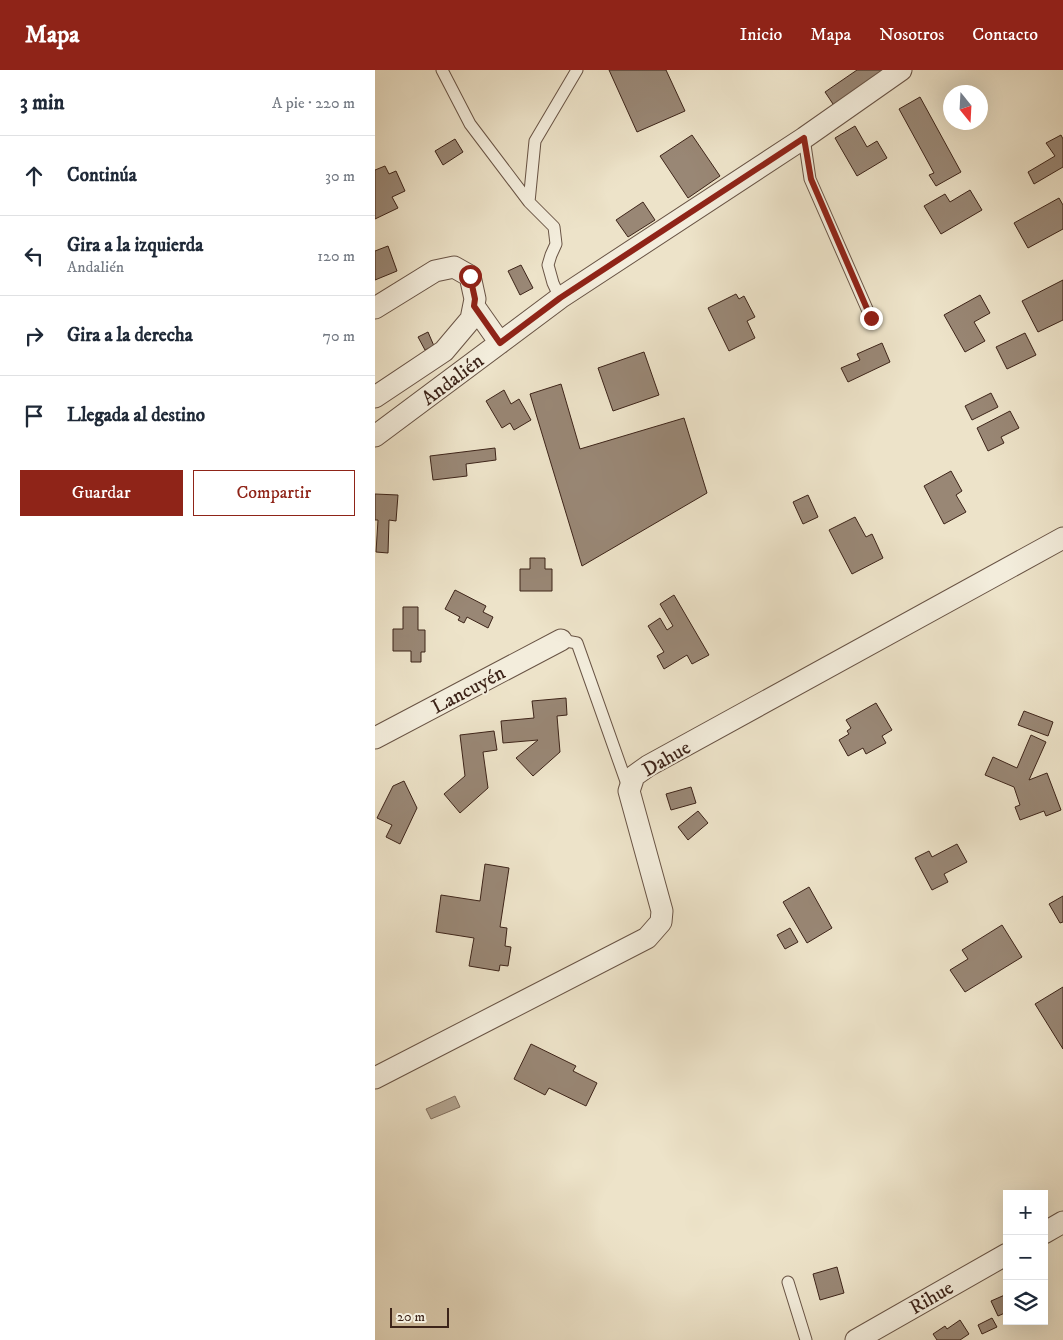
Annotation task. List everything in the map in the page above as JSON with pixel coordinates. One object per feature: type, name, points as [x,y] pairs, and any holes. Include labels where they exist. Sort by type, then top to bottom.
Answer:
[{"type":"street","name":"Andalién","points":[[375,436],[560,298],[804,138],[901,70]]},
{"type":"street","points":[[375,397],[444,351],[471,319],[475,299],[470,276],[454,267],[435,271],[377,303]]},
{"type":"street","points":[[474,306],[500,343]]},
{"type":"street","name":"Dahue","points":[[375,1078],[647,938],[661,922],[662,911],[629,790],[634,776],[1063,538]]},
{"type":"street","name":"Lancuyén","points":[[375,738],[561,640]]},
{"type":"street","points":[[1048,1230],[1063,1222]]},
{"type":"street","name":"Rihue","points":[[856,1340],[1003,1256]]},
{"type":"lane","points":[[442,70],[470,124],[529,202],[555,228],[556,244],[548,265],[560,298]]},
{"type":"lane","points":[[529,202],[535,142],[577,70]]},
{"type":"lane","points":[[804,138],[811,179],[871,318]]},
{"type":"lane","points":[[561,640],[577,643],[629,790]]},
{"type":"lane","points":[[788,1282],[806,1340]]},
{"type":"shaded area","points":[[455,1096],[460,1107],[431,1119],[426,1109]]},
{"type":"building","points":[[609,70],[666,70],[685,111],[637,132]]},
{"type":"building","points":[[857,70],[888,70],[835,107],[825,92]]},
{"type":"building","points":[[920,97],[961,172],[936,186],[929,175],[934,173],[899,109]]},
{"type":"building","points":[[855,126],[867,147],[877,141],[887,158],[857,176],[835,138]]},
{"type":"building","points":[[692,135],[720,176],[688,198],[660,156]]},
{"type":"building","points":[[1061,135],[1063,139],[1063,167],[1034,184],[1028,172],[1055,156],[1046,143]]},
{"type":"building","points":[[455,139],[463,152],[443,165],[435,151]]},
{"type":"building","points":[[385,166],[389,174],[396,171],[405,191],[392,197],[398,208],[375,219],[375,170]]},
{"type":"building","points":[[970,190],[982,210],[941,234],[924,206],[945,194],[950,202]]},
{"type":"building","points":[[1059,198],[1063,205],[1063,229],[1028,248],[1014,223]]},
{"type":"building","points":[[643,202],[655,220],[628,237],[616,220]]},
{"type":"building","points":[[388,246],[397,271],[375,280],[375,251]]},
{"type":"building","points":[[521,265],[533,288],[520,295],[508,271]]},
{"type":"building","points":[[1063,280],[1063,320],[1038,332],[1022,301]]},
{"type":"building","points":[[736,294],[739,299],[744,296],[755,317],[747,321],[755,338],[729,351],[708,308]]},
{"type":"building","points":[[980,295],[990,313],[974,322],[985,341],[965,352],[944,315]]},
{"type":"building","points":[[428,332],[434,346],[425,350],[418,337]]},
{"type":"building","points":[[1025,333],[1036,355],[1007,369],[996,347]]},
{"type":"building","points":[[882,343],[890,362],[848,382],[841,368],[860,360],[857,354]]},
{"type":"building","points":[[644,352],[659,395],[613,411],[598,368]]},
{"type":"building","points":[[561,384],[580,449],[684,418],[707,493],[582,566],[530,394]]},
{"type":"building","points":[[504,390],[511,404],[519,399],[531,420],[514,430],[510,423],[502,428],[486,401]]},
{"type":"building","points":[[991,393],[998,407],[972,420],[965,406]]},
{"type":"building","points":[[1010,411],[1019,428],[1001,437],[1004,443],[988,451],[977,428]]},
{"type":"building","points":[[495,448],[496,460],[466,464],[467,476],[433,480],[430,456]]},
{"type":"building","points":[[951,471],[962,491],[956,495],[966,512],[944,524],[924,486]]},
{"type":"building","points":[[375,494],[398,495],[396,521],[389,520],[388,553],[376,552],[378,520],[375,520]]},
{"type":"building","points":[[808,495],[818,517],[803,524],[793,502]]},
{"type":"building","points":[[855,517],[866,537],[872,534],[883,558],[852,574],[829,530]]},
{"type":"building","points":[[530,558],[545,558],[545,569],[552,569],[552,591],[520,591],[520,569],[530,569]]},
{"type":"building","points":[[455,590],[486,606],[483,612],[493,617],[488,628],[467,617],[464,623],[458,620],[460,617],[445,609]]},
{"type":"building","points":[[674,595],[709,655],[692,664],[687,655],[664,669],[657,656],[664,652],[648,626],[660,618],[667,630],[673,626],[660,604]]},
{"type":"building","points":[[403,607],[418,607],[418,630],[425,630],[425,652],[421,652],[421,662],[411,662],[411,651],[393,651],[393,629],[403,629]]},
{"type":"building","points":[[566,698],[567,715],[557,716],[560,752],[533,776],[516,758],[538,740],[503,743],[501,721],[534,718],[532,701]]},
{"type":"building","points":[[876,703],[892,730],[882,736],[886,743],[866,754],[863,748],[848,756],[839,740],[849,734],[847,731],[851,728],[846,720]]},
{"type":"building","points":[[1024,711],[1053,722],[1048,736],[1018,725]]},
{"type":"building","points":[[494,731],[497,750],[483,752],[488,788],[460,813],[444,794],[465,776],[460,735]]},
{"type":"building","points":[[1031,735],[1046,742],[1029,780],[1047,773],[1061,810],[1046,816],[1044,811],[1020,820],[1015,807],[1020,805],[1014,787],[985,775],[993,757],[1017,768]]},
{"type":"building","points":[[404,781],[417,808],[400,844],[386,837],[392,825],[377,818],[393,786]]},
{"type":"building","points":[[691,787],[696,803],[671,810],[666,794]]},
{"type":"building","points":[[698,811],[708,823],[688,840],[678,827]]},
{"type":"building","points":[[957,844],[967,862],[944,874],[948,882],[932,890],[915,858],[929,851],[932,857]]},
{"type":"building","points":[[485,864],[509,868],[500,927],[507,928],[505,946],[511,947],[508,966],[500,965],[499,971],[469,966],[474,938],[436,932],[441,895],[480,901]]},
{"type":"building","points":[[809,887],[832,928],[807,943],[783,902]]},
{"type":"building","points":[[1063,896],[1063,922],[1060,923],[1049,904]]},
{"type":"building","points":[[1002,925],[1022,957],[965,992],[950,970],[968,959],[962,950]]},
{"type":"building","points":[[790,928],[798,942],[785,949],[777,935]]},
{"type":"building","points":[[1063,987],[1063,1049],[1035,1004]]},
{"type":"building","points":[[531,1044],[576,1066],[573,1071],[597,1083],[586,1106],[549,1088],[545,1095],[514,1079]]},
{"type":"building","points":[[837,1267],[844,1293],[820,1300],[813,1274]]},
{"type":"building","points":[[1003,1296],[1003,1314],[998,1316],[991,1301]]},
{"type":"building","points":[[992,1318],[997,1327],[982,1334],[978,1325]]},
{"type":"building","points":[[960,1320],[969,1334],[960,1340],[937,1340],[933,1334],[945,1326],[947,1329]]},
{"type":"route","points":[[470,276],[475,299],[474,306],[500,343],[560,298],[804,138],[811,179],[871,318]]}]
